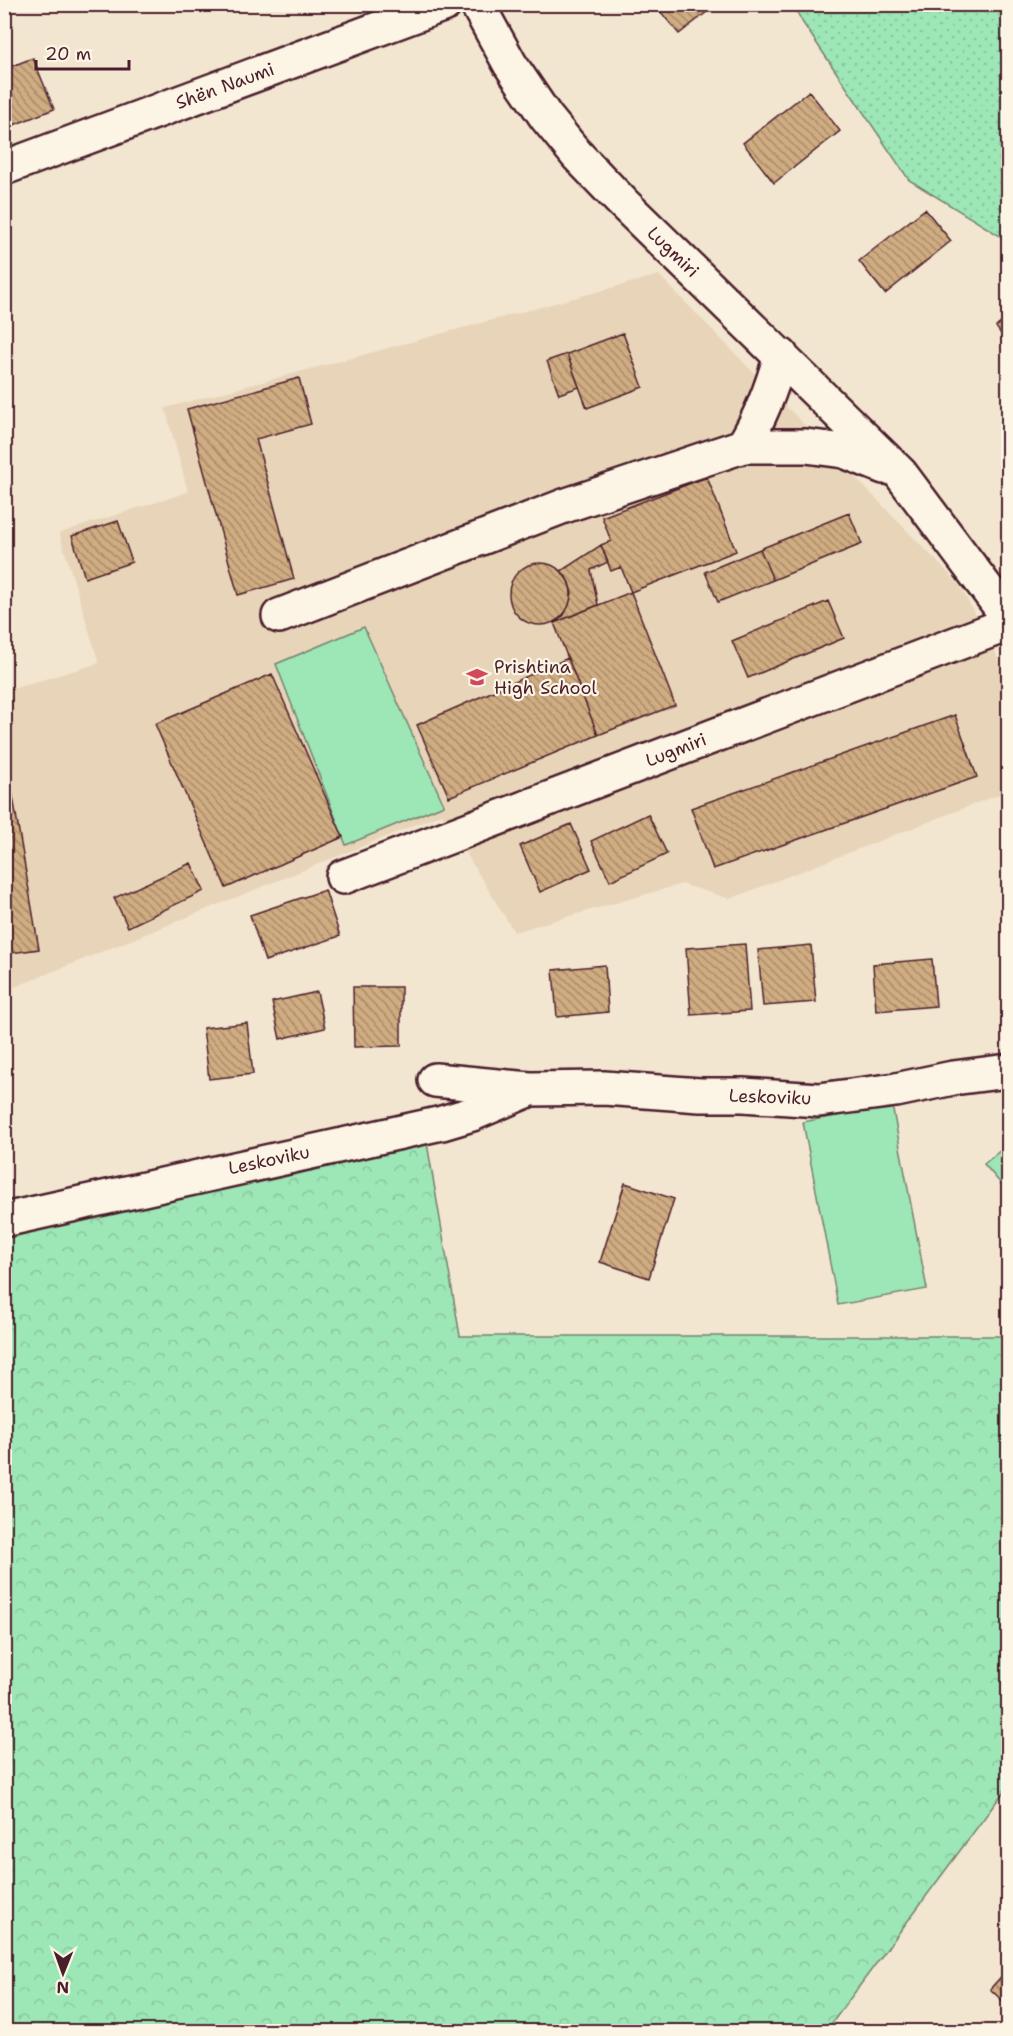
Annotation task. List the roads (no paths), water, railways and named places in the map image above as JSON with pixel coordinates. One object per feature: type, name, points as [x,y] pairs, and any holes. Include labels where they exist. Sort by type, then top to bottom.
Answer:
[{"type":"street","name":"Shën Naumi","points":[[4,168],[445,4]]},
{"type":"street","name":"Lugmiri","points":[[477,4],[510,64],[546,117],[577,155],[622,203],[900,473],[1008,618]]},
{"type":"street","points":[[743,446],[758,422],[774,384],[781,356]]},
{"type":"street","points":[[279,616],[564,506],[743,446],[806,446],[844,451],[900,473]]},
{"type":"street","name":"Lugmiri","points":[[343,877],[1008,624]]},
{"type":"street","name":"Leskoviku","points":[[435,1080],[530,1089],[604,1088],[819,1100],[1008,1071]]},
{"type":"street","name":"Leskoviku","points":[[4,1220],[442,1123],[472,1114],[530,1089]]},
{"type":"place","name":"Prishtina High School","points":[[477,677]]}]
